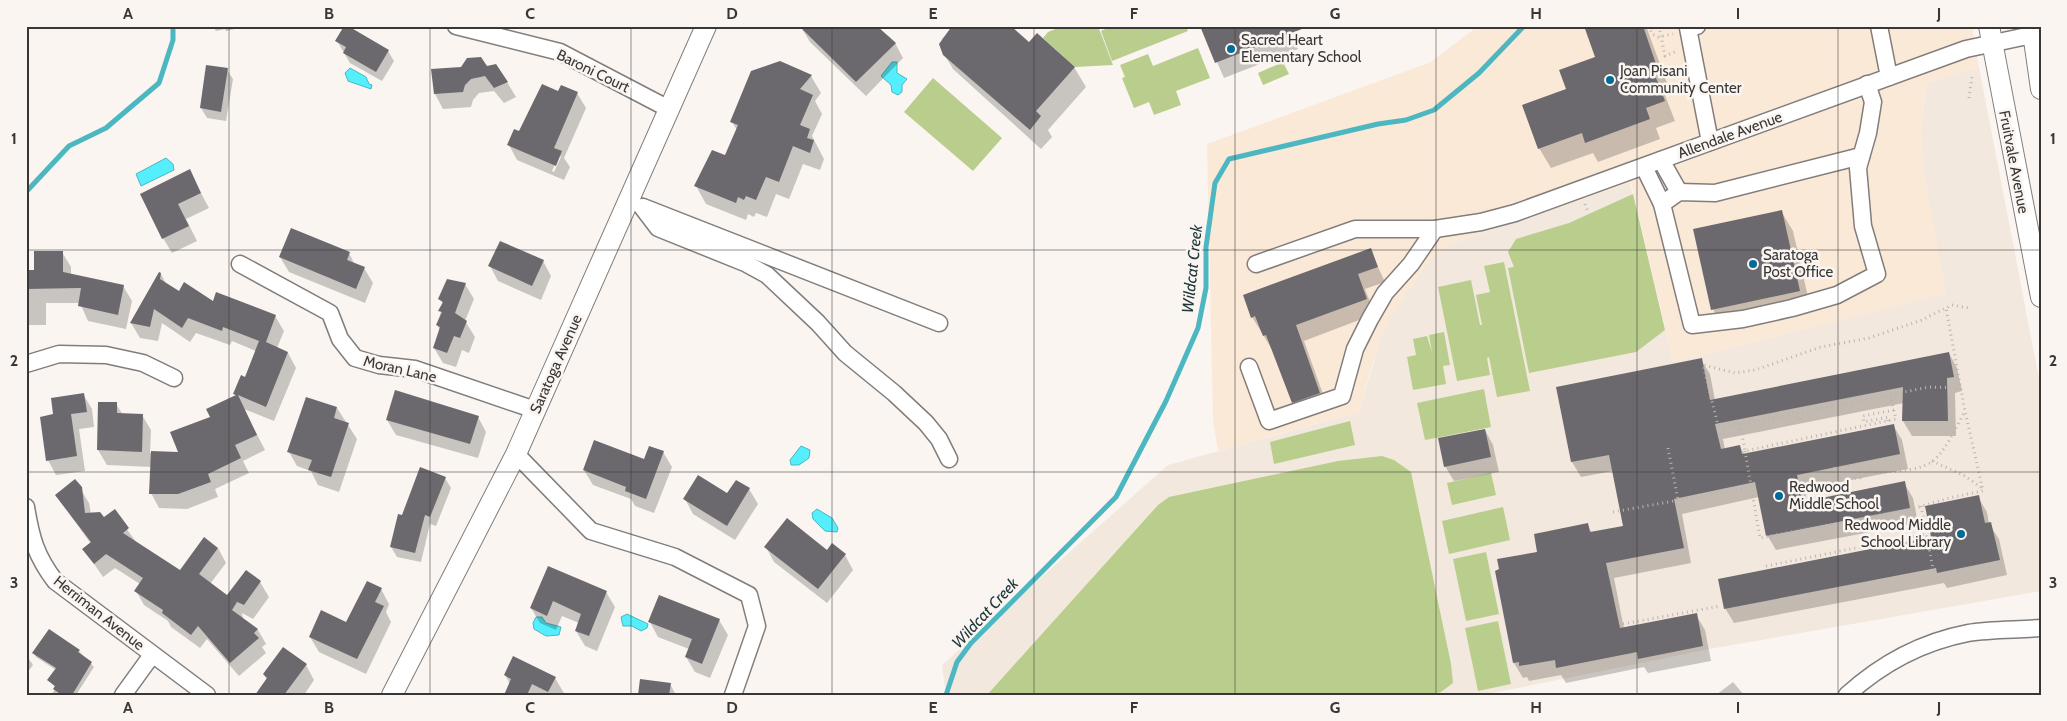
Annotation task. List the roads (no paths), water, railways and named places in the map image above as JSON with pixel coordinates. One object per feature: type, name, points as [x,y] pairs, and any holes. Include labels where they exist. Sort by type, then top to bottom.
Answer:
[{"type":"main road","name":"Saratoga Avenue","points":[[392,695],[516,454],[535,410],[635,204],[669,109],[706,26]]},
{"type":"main road","points":[[2035,32],[2041,89]]},
{"type":"main road","name":"Fruitvale Avenue","points":[[1991,35],[2041,297]]},
{"type":"street","name":"Baroni Court","points":[[456,26],[560,52],[669,109]]},
{"type":"street","points":[[1697,26],[1688,28],[1710,142]]},
{"type":"street","points":[[1879,26],[1888,77]]},
{"type":"street","name":"Allendale Avenue","points":[[1256,264],[1355,229],[1435,229],[1481,222],[1514,213],[1966,48],[1991,35],[2035,32]]},
{"type":"street","points":[[1644,167],[1662,204],[1692,325],[1743,319],[1837,295],[1877,274],[1863,226],[1858,168],[1873,102],[1867,84]]},
{"type":"street","points":[[1662,204],[1679,192],[1715,193],[1862,156]]},
{"type":"street","points":[[1661,160],[1679,192]]},
{"type":"street","points":[[635,204],[939,323]]},
{"type":"street","points":[[635,204],[658,228],[745,262],[767,275],[845,353],[894,393],[926,424],[940,440],[950,459]]},
{"type":"street","points":[[1249,367],[1269,421],[1342,396],[1355,349],[1375,310],[1385,293],[1411,264],[1435,229]]},
{"type":"street","name":"Moran Lane","points":[[240,264],[330,313],[340,339],[355,358],[379,365],[415,370],[535,410]]},
{"type":"street","points":[[26,364],[59,354],[106,355],[143,363],[174,378]]},
{"type":"street","points":[[516,454],[592,531],[675,557],[749,595],[758,626],[733,695]]},
{"type":"street","name":"Herriman Avenue","points":[[26,507],[32,538],[40,560],[55,581],[152,656],[207,695]]},
{"type":"street","points":[[1847,695],[1864,679],[1912,650],[1969,633],[2041,628]]},
{"type":"street","points":[[123,695],[152,656]]},
{"type":"water","points":[[892,62],[897,62],[897,73],[907,79],[902,85],[902,92],[898,95],[892,92],[891,85],[881,76]]},
{"type":"water","points":[[350,68],[366,77],[369,84],[372,85],[371,89],[348,81],[345,73]]},
{"type":"water","points":[[166,158],[173,164],[174,170],[141,186],[136,174]]},
{"type":"water","points":[[801,446],[810,450],[809,458],[799,465],[791,465],[790,460]]},
{"type":"water","points":[[817,509],[832,518],[838,528],[837,532],[825,531],[813,519],[812,513]]},
{"type":"water","points":[[627,614],[648,624],[647,628],[641,631],[632,626],[623,626],[621,617]]},
{"type":"water","points":[[536,617],[542,617],[546,623],[561,627],[559,635],[546,636],[534,629],[533,623]]},
{"type":"waterway","points":[[26,192],[69,146],[106,128],[159,83],[173,40],[173,26]]},
{"type":"waterway","name":"Wildcat Creek","points":[[946,695],[957,662],[971,643],[1116,497],[1166,401],[1198,328],[1206,288],[1206,247],[1215,183],[1229,159],[1378,124],[1406,120],[1434,110],[1479,73],[1524,26]]},
{"type":"place","name":"Sacred Heart Elementary School","points":[[1231,49]]},
{"type":"place","name":"Joan Pisani Community Center","points":[[1610,80]]},
{"type":"place","name":"Saratoga Post Office","points":[[1753,264]]},
{"type":"place","name":"Redwood Middle School","points":[[1779,496]]},
{"type":"place","name":"Redwood Middle School Library","points":[[1961,534]]}]
